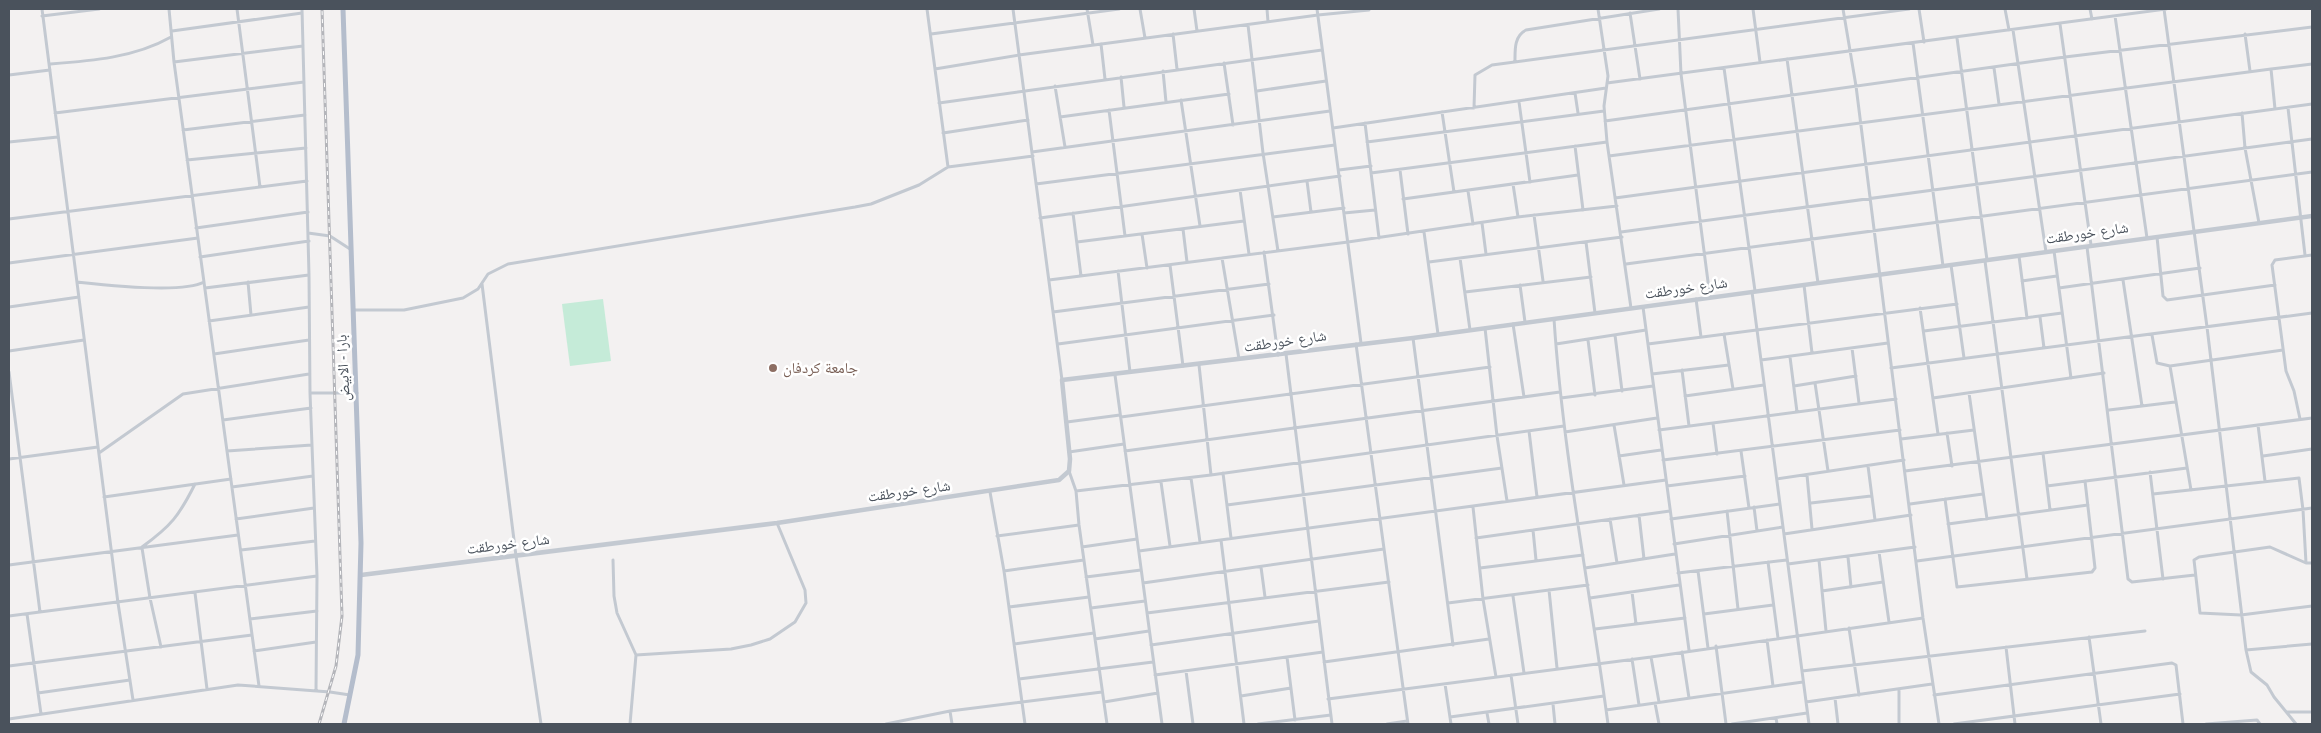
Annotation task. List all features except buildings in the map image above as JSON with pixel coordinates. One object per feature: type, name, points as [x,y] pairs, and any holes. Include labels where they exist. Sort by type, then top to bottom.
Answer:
[{"type":"main road","name":"بارا - الابيض","points":[[343,9],[357,393],[361,575],[358,655],[344,724]]},
{"type":"street","points":[[42,9],[111,552],[133,700]]},
{"type":"street","points":[[42,16],[100,9]]},
{"type":"street","points":[[169,9],[174,62],[196,228],[259,686]]},
{"type":"street","points":[[237,9],[260,187]]},
{"type":"street","points":[[927,9],[948,167]]},
{"type":"street","points":[[1013,9],[1058,344],[1067,422],[1069,471],[1076,491],[1090,608],[1107,724]]},
{"type":"street","points":[[930,34],[1088,11],[1119,9]]},
{"type":"street","points":[[1140,9],[1145,38]]},
{"type":"street","points":[[1194,9],[1197,31]]},
{"type":"street","points":[[1267,9],[1268,22]]},
{"type":"street","points":[[1317,9],[1348,242],[1365,419],[1376,486],[1408,723],[1387,724]]},
{"type":"street","points":[[1598,9],[1608,83],[1604,111],[1607,142],[1632,308]]},
{"type":"street","points":[[1515,62],[1516,41],[1520,32],[1599,17],[1659,9]]},
{"type":"street","points":[[1678,9],[1681,74],[1710,297]]},
{"type":"street","points":[[1753,9],[1760,62]]},
{"type":"street","points":[[1843,9],[1856,86],[1923,618],[1939,724]]},
{"type":"street","points":[[1474,108],[1475,75],[1492,65],[1909,9]]},
{"type":"street","points":[[1919,9],[1924,42]]},
{"type":"street","points":[[2005,9],[2009,30]]},
{"type":"street","points":[[2090,9],[2092,18]]},
{"type":"street","points":[[1608,83],[2165,9],[2200,268],[2246,650],[2251,672],[2267,685],[2296,724]]},
{"type":"street","points":[[935,69],[1019,55],[1173,34],[1369,10]]},
{"type":"street","points":[[172,31],[239,23],[302,11],[308,212],[310,393],[317,576],[316,690]]},
{"type":"street","points":[[1088,11],[1093,45]]},
{"type":"street","points":[[1630,13],[1640,79]]},
{"type":"street","points":[[2115,16],[2147,238]]},
{"type":"street","points":[[2060,24],[2081,170],[2092,284],[2130,581],[2195,575]]},
{"type":"street","points":[[1248,25],[1254,59],[1263,153],[1278,251]]},
{"type":"street","points":[[1605,121],[2065,57],[2312,26]]},
{"type":"street","points":[[2013,30],[2046,252]]},
{"type":"street","points":[[1173,34],[1177,69]]},
{"type":"street","points":[[2245,34],[2250,71]]},
{"type":"street","points":[[49,64],[84,61],[126,54],[160,43],[171,37]]},
{"type":"street","points":[[1957,38],[2027,579]]},
{"type":"street","points":[[1101,44],[1105,79]]},
{"type":"street","points":[[1912,44],[1943,266]]},
{"type":"street","points":[[174,62],[303,46]]},
{"type":"street","points":[[939,103],[1322,50]]},
{"type":"street","points":[[1787,59],[1818,282]]},
{"type":"street","points":[[1224,63],[1233,125]]},
{"type":"street","points":[[1609,156],[2312,64]]},
{"type":"street","points":[[1724,68],[1745,215],[1764,385],[1809,724]]},
{"type":"street","points":[[1994,68],[1999,104]]},
{"type":"street","points":[[2271,69],[2275,109]]},
{"type":"street","points":[[9,75],[50,70]]},
{"type":"street","points":[[1163,71],[1166,102]]},
{"type":"street","points":[[1121,77],[1124,107]]},
{"type":"street","points":[[1257,91],[1326,81]]},
{"type":"street","points":[[55,113],[304,82]]},
{"type":"street","points":[[1055,86],[1064,147]]},
{"type":"street","points":[[1333,128],[1606,88]]},
{"type":"street","points":[[1575,93],[1578,113]]},
{"type":"street","points":[[1060,117],[1229,94]]},
{"type":"street","points":[[1182,100],[1200,226]]},
{"type":"street","points":[[1519,102],[1530,182]]},
{"type":"street","points":[[1615,198],[2312,104]]},
{"type":"street","points":[[2288,108],[2299,218],[2305,256]]},
{"type":"street","points":[[1109,110],[1125,236]]},
{"type":"street","points":[[353,310],[404,310],[439,305],[472,295],[488,274],[508,264],[871,204],[919,185],[948,167],[1064,147],[1330,111]]},
{"type":"street","points":[[1367,142],[1604,111]]},
{"type":"street","points":[[1442,112],[1454,192]]},
{"type":"street","points":[[2242,113],[2245,148],[2259,223]]},
{"type":"street","points":[[183,130],[305,115]]},
{"type":"street","points":[[943,132],[1028,120]]},
{"type":"street","points":[[1365,123],[1380,238]]},
{"type":"street","points":[[9,142],[58,136]]},
{"type":"street","points":[[1621,232],[2312,139]]},
{"type":"street","points":[[1371,173],[1607,142]]},
{"type":"street","points":[[1036,184],[1335,145]]},
{"type":"street","points":[[1575,146],[1583,210]]},
{"type":"street","points":[[187,160],[306,148]]},
{"type":"street","points":[[1339,170],[1370,166]]},
{"type":"street","points":[[1400,170],[1408,234]]},
{"type":"street","points":[[1626,264],[2312,172]]},
{"type":"street","points":[[1403,199],[1578,175]]},
{"type":"street","points":[[1040,218],[1340,176]]},
{"type":"street","points":[[9,219],[307,181]]},
{"type":"street","points":[[1307,181],[1310,212]]},
{"type":"street","points":[[1513,184],[1518,217]]},
{"type":"street","points":[[1240,190],[1249,254]]},
{"type":"street","points":[[1468,190],[1473,224]]},
{"type":"street","points":[[1049,280],[1380,238],[1518,217],[1617,206]]},
{"type":"street","points":[[1273,217],[1344,208]]},
{"type":"street","points":[[1344,213],[1375,210]]},
{"type":"street","points":[[196,228],[308,212]]},
{"type":"street","points":[[1073,213],[1081,276]]},
{"type":"street","points":[[1534,215],[1543,282]]},
{"type":"street","name":"شارع خورطقت","points":[[1062,380],[1413,338],[1696,298],[2312,216]]},
{"type":"street","points":[[1077,242],[1244,221]]},
{"type":"street","points":[[1482,223],[1486,255]]},
{"type":"street","points":[[1183,229],[1187,262]]},
{"type":"street","points":[[1424,232],[1438,334]]},
{"type":"street","points":[[308,233],[330,236],[351,249]]},
{"type":"street","points":[[1142,234],[1147,268]]},
{"type":"street","points":[[2157,237],[2163,296],[2167,300],[2275,285]]},
{"type":"street","points":[[9,263],[198,238]]},
{"type":"street","points":[[1429,262],[1622,238]]},
{"type":"street","points":[[200,257],[308,241]]},
{"type":"street","points":[[1586,242],[1595,313]]},
{"type":"street","points":[[2054,251],[2071,378]]},
{"type":"street","points":[[1264,252],[1278,355]]},
{"type":"street","points":[[2019,255],[2027,318]]},
{"type":"street","points":[[2300,419],[2294,391],[2286,371],[2273,262],[2312,255]]},
{"type":"street","points":[[1222,258],[1231,322],[1239,360]]},
{"type":"street","points":[[1460,258],[1470,330]]},
{"type":"street","points":[[1951,264],[1964,358]]},
{"type":"street","points":[[1170,265],[1183,367]]},
{"type":"street","points":[[2059,288],[2200,268]]},
{"type":"street","points":[[1118,271],[1130,373]]},
{"type":"street","points":[[205,288],[309,275]]},
{"type":"street","points":[[2022,281],[2057,276]]},
{"type":"street","points":[[1465,292],[1591,277]]},
{"type":"street","points":[[2123,280],[2142,406]]},
{"type":"street","points":[[77,282],[160,287],[187,287],[204,282]]},
{"type":"street","points":[[248,282],[251,315]]},
{"type":"street","points":[[482,282],[516,556],[541,724]]},
{"type":"street","points":[[1053,312],[1269,284]]},
{"type":"street","points":[[1804,284],[1812,353]]},
{"type":"street","points":[[1520,285],[1525,322]]},
{"type":"street","points":[[9,307],[79,297]]},
{"type":"street","points":[[1696,298],[1701,337]]},
{"type":"street","points":[[1648,344],[1957,304]]},
{"type":"street","points":[[1643,306],[1689,650]]},
{"type":"street","points":[[209,321],[309,308]]},
{"type":"street","points":[[1920,308],[1938,434]]},
{"type":"street","points":[[1924,331],[2062,313]]},
{"type":"street","points":[[1891,368],[2312,313]]},
{"type":"street","points":[[1058,344],[1274,315]]},
{"type":"street","points":[[2040,316],[2044,348]]},
{"type":"street","points":[[1554,318],[1560,392],[1577,524],[1595,629],[1608,724]]},
{"type":"street","points":[[1513,324],[1524,397]]},
{"type":"street","points":[[1485,327],[1497,436],[1507,501]]},
{"type":"street","points":[[1556,344],[1646,330]]},
{"type":"street","points":[[1724,334],[1733,389]]},
{"type":"street","points":[[2152,335],[2157,362],[2170,366],[2283,350]]},
{"type":"street","points":[[1615,336],[1622,390]]},
{"type":"street","points":[[1413,338],[1434,512],[1453,645]]},
{"type":"street","points":[[9,350],[84,340]]},
{"type":"street","points":[[214,354],[309,340]]},
{"type":"street","points":[[1588,340],[1595,395]]},
{"type":"street","points":[[1761,360],[1888,343]]},
{"type":"street","points":[[1852,348],[1860,404]]},
{"type":"street","points":[[1286,354],[1332,724]]},
{"type":"street","points":[[1790,357],[1797,412]]},
{"type":"street","points":[[1199,365],[1211,475]]},
{"type":"street","points":[[1652,374],[1729,365]]},
{"type":"street","points":[[2170,366],[2191,490]]},
{"type":"street","points":[[1067,422],[1204,407],[1490,367]]},
{"type":"street","points":[[1682,370],[1689,426]]},
{"type":"street","points":[[9,372],[40,612]]},
{"type":"street","points":[[1933,398],[2104,373]]},
{"type":"street","points":[[99,453],[176,397],[193,391],[310,374]]},
{"type":"street","points":[[1115,375],[1162,724]]},
{"type":"street","points":[[1794,386],[1856,376]]},
{"type":"street","points":[[1815,383],[1828,471]]},
{"type":"street","points":[[1685,396],[1764,385]]},
{"type":"street","points":[[1561,398],[1653,386]]},
{"type":"street","points":[[1125,451],[1560,392]]},
{"type":"street","points":[[310,393],[357,393]]},
{"type":"street","points":[[1969,393],[1987,519]]},
{"type":"street","points":[[1659,430],[1896,399]]},
{"type":"street","points":[[2109,410],[2175,402]]},
{"type":"street","points":[[223,420],[311,408]]},
{"type":"street","points":[[1565,432],[1657,418]]},
{"type":"street","points":[[1905,471],[1979,463],[2312,418]]},
{"type":"street","points":[[1713,423],[1717,454]]},
{"type":"street","points":[[2258,424],[2265,481]]},
{"type":"street","points":[[1614,425],[1624,485]]},
{"type":"street","points":[[1076,491],[1161,482],[1564,426]]},
{"type":"street","points":[[1663,460],[1900,430]]},
{"type":"street","points":[[1901,440],[1974,430]]},
{"type":"street","points":[[1529,432],[1537,497]]},
{"type":"street","points":[[1947,433],[1952,466]]},
{"type":"street","points":[[1069,452],[1124,444]]},
{"type":"street","points":[[227,451],[312,445]]},
{"type":"street","points":[[9,459],[98,447]]},
{"type":"street","points":[[2263,456],[2312,449]]},
{"type":"street","points":[[1619,456],[1661,450]]},
{"type":"street","points":[[1741,451],[1758,531]]},
{"type":"street","points":[[2043,453],[2050,510]]},
{"type":"street","points":[[1777,479],[1904,460]]},
{"type":"street","points":[[1868,466],[1875,520]]},
{"type":"street","points":[[1227,505],[1502,468]]},
{"type":"street","points":[[2047,486],[2187,468]]},
{"type":"street","name":"شارع خورطقت","points":[[361,575],[778,523],[990,492],[1059,480],[1069,471]]},
{"type":"street","points":[[2150,472],[2163,579]]},
{"type":"street","points":[[1223,473],[1231,538]]},
{"type":"street","points":[[1807,475],[1812,529]]},
{"type":"street","points":[[232,487],[313,476]]},
{"type":"street","points":[[1667,486],[1745,476]]},
{"type":"street","points":[[1191,478],[1200,542]]},
{"type":"street","points":[[2153,494],[2299,478],[2306,563]]},
{"type":"street","points":[[104,497],[231,479]]},
{"type":"street","points":[[1138,551],[1666,480]]},
{"type":"street","points":[[1945,499],[1956,584],[1960,588],[2092,572],[2095,568],[2085,481]]},
{"type":"street","points":[[1161,482],[1170,546]]},
{"type":"street","points":[[142,548],[172,524],[194,484]]},
{"type":"street","points":[[990,492],[1004,571],[1025,724]]},
{"type":"street","points":[[1910,504],[1983,494]]},
{"type":"street","points":[[1811,503],[1871,496]]},
{"type":"street","points":[[1671,519],[1780,504]]},
{"type":"street","points":[[1948,524],[2088,505]]},
{"type":"street","points":[[1473,507],[1483,599],[1496,677]]},
{"type":"street","points":[[236,519],[314,508]]},
{"type":"street","points":[[1917,561],[2312,508]]},
{"type":"street","points":[[1476,538],[1670,511]]},
{"type":"street","points":[[1727,511],[1738,610]]},
{"type":"street","points":[[1639,515],[1644,558]]},
{"type":"street","points":[[1784,534],[1911,515]]},
{"type":"street","points":[[1610,520],[1617,563]]},
{"type":"street","points":[[636,655],[751,645],[770,639],[795,622],[806,603],[804,590],[778,523]]},
{"type":"street","points":[[997,536],[1079,524]]},
{"type":"street","points":[[1674,544],[1783,527]]},
{"type":"street","points":[[1533,530],[1536,560]]},
{"type":"street","points":[[9,565],[238,535]]},
{"type":"street","points":[[1082,547],[1137,539]]},
{"type":"street","points":[[1221,540],[1244,724]]},
{"type":"street","points":[[240,550],[315,541]]},
{"type":"street","points":[[1678,573],[1768,562],[1848,557],[1915,547]]},
{"type":"street","points":[[2312,563],[2306,563],[2270,547],[2196,558],[2195,575],[2200,613],[2241,615],[2312,606]]},
{"type":"street","points":[[142,548],[160,647]]},
{"type":"street","points":[[1143,583],[1384,549]]},
{"type":"street","points":[[1879,552],[1889,622]]},
{"type":"street","points":[[1480,568],[1583,554]]},
{"type":"street","points":[[1585,568],[1675,554]]},
{"type":"street","points":[[1848,557],[1851,587]]},
{"type":"street","points":[[613,560],[614,596],[617,614],[636,655],[630,724]]},
{"type":"street","points":[[1004,571],[1084,560]]},
{"type":"street","points":[[1819,560],[1826,631]]},
{"type":"street","points":[[1768,562],[1778,638]]},
{"type":"street","points":[[1261,567],[1265,597]]},
{"type":"street","points":[[1086,577],[1141,570]]},
{"type":"street","points":[[1698,571],[1708,648]]},
{"type":"street","points":[[9,616],[317,576]]},
{"type":"street","points":[[1147,613],[1388,582]]},
{"type":"street","points":[[1822,591],[1883,582]]},
{"type":"street","points":[[1448,603],[1588,585]]},
{"type":"street","points":[[1590,598],[1679,585]]},
{"type":"street","points":[[1549,590],[1557,668]]},
{"type":"street","points":[[1632,592],[1636,624]]},
{"type":"street","points":[[195,593],[207,689]]},
{"type":"street","points":[[1514,596],[1524,673]]},
{"type":"street","points":[[1009,607],[1089,597]]},
{"type":"street","points":[[1090,608],[1145,601]]},
{"type":"street","points":[[1704,614],[1773,605]]},
{"type":"street","points":[[250,619],[317,610]]},
{"type":"street","points":[[27,614],[41,714]]},
{"type":"street","points":[[1595,629],[1684,618]]},
{"type":"street","points":[[1328,699],[1652,657],[1716,646],[1923,618]]},
{"type":"street","points":[[1151,645],[1319,621]]},
{"type":"street","points":[[1849,628],[1859,695]]},
{"type":"street","points":[[1095,639],[1149,631]]},
{"type":"street","points":[[1802,671],[2145,631]]},
{"type":"street","points":[[1014,644],[1094,633]]},
{"type":"street","points":[[9,666],[252,635]]},
{"type":"street","points":[[2089,638],[2101,724]]},
{"type":"street","points":[[1324,662],[1489,639]]},
{"type":"street","points":[[1766,640],[1773,686]]},
{"type":"street","points":[[254,651],[316,642]]},
{"type":"street","points":[[2246,650],[2312,644]]},
{"type":"street","points":[[1716,646],[1726,724]]},
{"type":"street","points":[[2006,647],[2015,724]]},
{"type":"street","points":[[1155,675],[1323,652]]},
{"type":"street","points":[[1682,652],[1689,698]]},
{"type":"street","points":[[1287,657],[1295,720]]},
{"type":"street","points":[[1652,657],[1659,702]]},
{"type":"street","points":[[1632,659],[1639,705]]},
{"type":"street","points":[[1019,679],[1154,662]]},
{"type":"street","points":[[1934,695],[2174,664],[2184,724]]},
{"type":"street","points":[[1186,670],[1193,724]]},
{"type":"street","points":[[1511,675],[1518,724]]},
{"type":"street","points":[[38,693],[130,680]]},
{"type":"street","points":[[1606,710],[1803,682]]},
{"type":"street","points":[[1445,684],[1452,724]]},
{"type":"street","points":[[1806,702],[1932,684]]},
{"type":"street","points":[[9,718],[238,685],[316,690],[350,695]]},
{"type":"street","points":[[1241,696],[1291,688]]},
{"type":"street","points":[[1895,724],[1900,724],[1899,690]]},
{"type":"street","points":[[886,724],[950,711],[1102,692]]},
{"type":"street","points":[[1104,702],[1158,693]]},
{"type":"street","points":[[1954,724],[2014,718],[2180,694]]},
{"type":"street","points":[[1450,717],[1604,696]]},
{"type":"street","points":[[1835,698],[1838,724]]},
{"type":"street","points":[[1654,703],[1659,724]]},
{"type":"street","points":[[1553,704],[1555,724]]},
{"type":"street","points":[[950,711],[952,724]]},
{"type":"street","points":[[2286,712],[2312,712]]},
{"type":"street","points":[[1487,713],[1489,724]]},
{"type":"street","points":[[1732,724],[1753,723],[1807,713]]},
{"type":"street","points":[[1258,724],[1330,715]]},
{"type":"street","points":[[1776,718],[1777,724]]},
{"type":"street","points":[[2206,724],[2257,720],[2260,724]]},
{"type":"green space","points":[[603,299],[611,361],[570,366],[562,304]]},
{"type":"railway","points":[[319,724],[336,666],[342,616],[322,9]]},
{"type":"place","name":"جامعة كردفان","points":[[773,368]]}]
